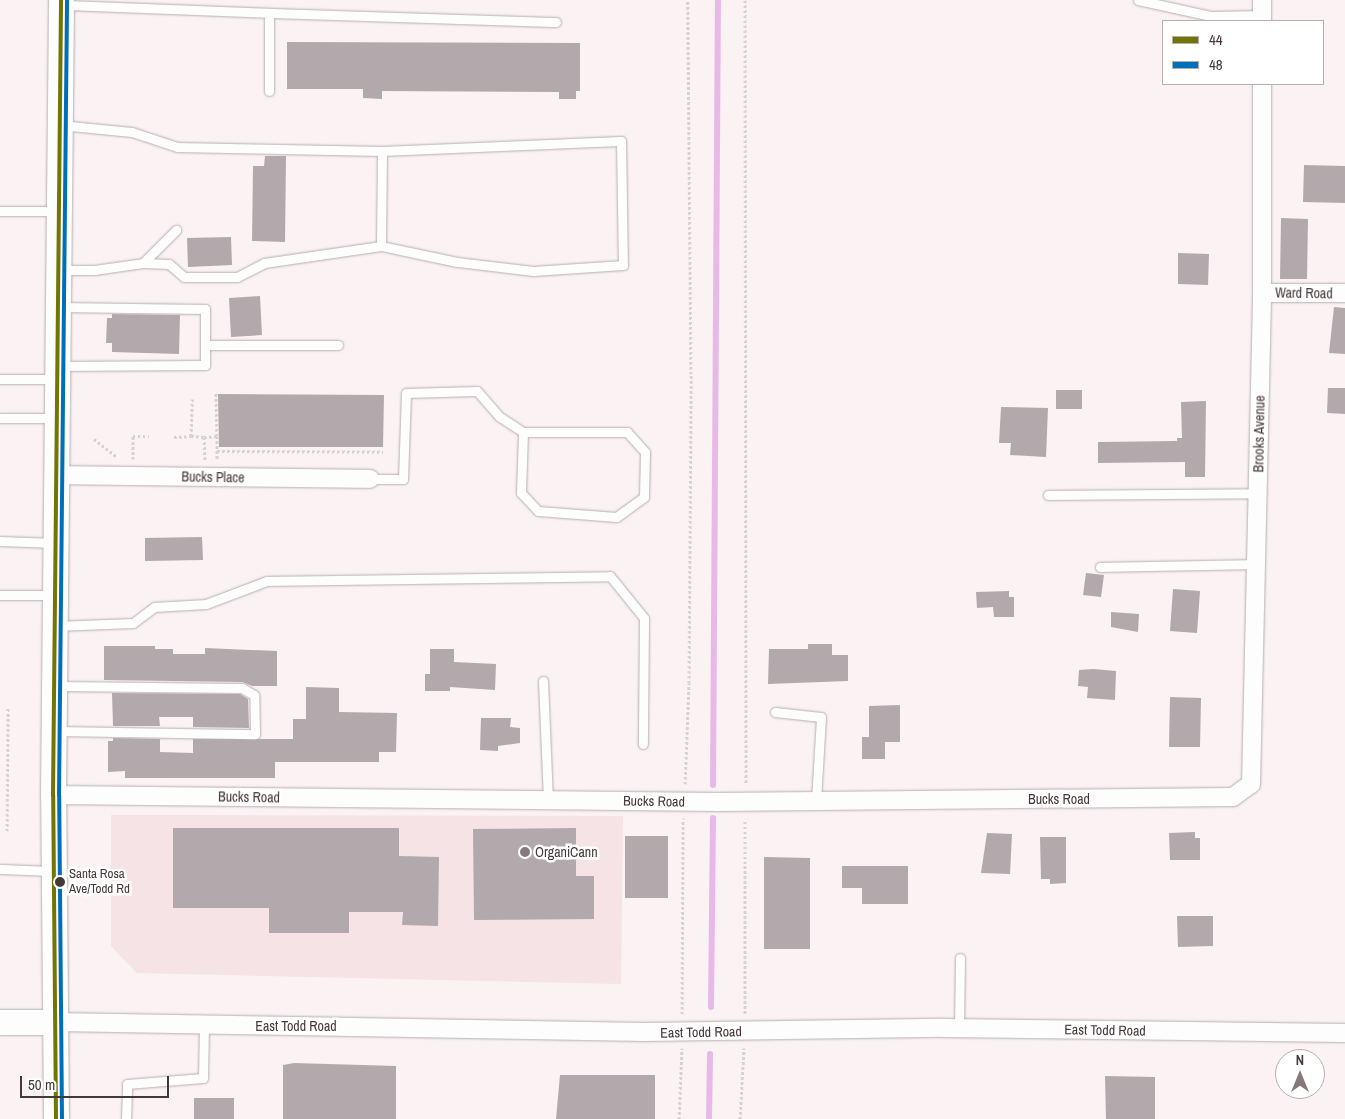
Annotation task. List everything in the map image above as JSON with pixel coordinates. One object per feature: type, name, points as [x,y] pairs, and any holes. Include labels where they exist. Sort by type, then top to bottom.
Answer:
[{"type":"main road","points":[[56,1119],[53,795],[61,2]]},
{"type":"main road","points":[[0,1022],[56,1022]]},
{"type":"street","name":"Brooks Avenue","points":[[1251,784],[1262,292],[1262,85]]},
{"type":"street","name":"Ward Road","points":[[1262,292],[1345,294]]},
{"type":"street","name":"Bucks Place","points":[[57,475],[370,479]]},
{"type":"street","name":"Bucks Road","points":[[53,795],[684,801],[1233,797],[1251,784]]},
{"type":"street","name":"East Todd Road","points":[[56,1022],[204,1026],[682,1032],[959,1029],[1345,1033]]},
{"type":"lane","points":[[1138,0],[1211,16],[1262,12]]},
{"type":"lane","points":[[61,2],[269,13],[556,22]]},
{"type":"lane","points":[[269,13],[269,91]]},
{"type":"lane","points":[[59,270],[94,270],[142,263],[169,264],[184,277],[237,277],[264,263],[381,246],[457,262],[533,271],[624,266],[621,141],[382,152],[177,147],[132,132],[60,125]]},
{"type":"lane","points":[[381,246],[382,152]]},
{"type":"lane","points":[[0,211],[59,211]]},
{"type":"lane","points":[[142,263],[176,230]]},
{"type":"lane","points":[[0,379],[58,372],[205,365],[205,309],[58,307]]},
{"type":"lane","points":[[205,345],[338,345]]},
{"type":"lane","points":[[370,479],[403,479],[406,393],[477,391],[500,417],[523,432],[627,432],[645,452],[644,497],[616,517],[538,510],[521,493],[523,432]]},
{"type":"lane","points":[[0,418],[58,418]]},
{"type":"lane","points":[[1048,495],[1258,493]]},
{"type":"lane","points":[[0,541],[56,543]]},
{"type":"lane","points":[[1100,567],[1256,564]]},
{"type":"lane","points":[[55,626],[133,623],[154,607],[206,604],[267,581],[610,576],[644,618],[643,744]]},
{"type":"lane","points":[[0,595],[55,595]]},
{"type":"lane","points":[[543,681],[548,800]]},
{"type":"lane","points":[[54,686],[242,688],[254,696],[255,734],[54,730]]},
{"type":"lane","points":[[775,712],[821,717],[816,800]]},
{"type":"lane","points":[[0,869],[53,870]]},
{"type":"lane","points":[[959,1029],[960,958]]},
{"type":"lane","points":[[126,1119],[127,1084],[203,1078],[204,1026]]},
{"type":"path","points":[[679,1119],[682,1032],[684,801],[689,683],[691,374],[688,0]]},
{"type":"path","points":[[740,1119],[745,1031],[745,801],[748,588],[746,0]]},
{"type":"path","points":[[216,392],[217,459]]},
{"type":"path","points":[[191,436],[192,398]]},
{"type":"path","points":[[126,459],[133,461],[133,436],[149,436]]},
{"type":"path","points":[[174,436],[217,436]]},
{"type":"path","points":[[204,436],[204,444]]},
{"type":"path","points":[[94,439],[120,458]]},
{"type":"path","points":[[217,451],[383,452]]},
{"type":"path","points":[[6,831],[8,707]]},
{"type":"shaded area","points":[[111,815],[623,816],[621,984],[137,973],[111,946]]},
{"type":"building","points":[[287,42],[580,43],[580,91],[576,91],[576,99],[559,99],[559,92],[382,91],[382,99],[363,98],[363,89],[287,89]]},
{"type":"building","points":[[265,156],[286,156],[285,242],[252,241],[253,166],[264,166]]},
{"type":"building","points":[[1304,165],[1345,166],[1345,203],[1303,202]]},
{"type":"building","points":[[1281,218],[1308,219],[1307,279],[1280,279]]},
{"type":"building","points":[[231,237],[232,265],[188,267],[187,238]]},
{"type":"building","points":[[1178,253],[1209,254],[1208,285],[1178,284]]},
{"type":"building","points":[[260,296],[262,335],[231,337],[229,298]]},
{"type":"building","points":[[1334,307],[1345,308],[1345,354],[1329,353]]},
{"type":"building","points":[[112,314],[180,315],[179,354],[112,352],[112,343],[106,343],[107,318],[112,318]]},
{"type":"building","points":[[1328,388],[1345,388],[1345,414],[1327,413]]},
{"type":"building","points":[[1056,390],[1082,390],[1082,409],[1056,409]]},
{"type":"building","points":[[218,394],[384,395],[383,447],[219,447]]},
{"type":"building","points":[[1206,401],[1205,477],[1185,477],[1185,462],[1098,463],[1098,442],[1177,441],[1177,438],[1182,438],[1181,402]]},
{"type":"building","points":[[1001,407],[1048,408],[1046,457],[1010,455],[1011,443],[999,443]]},
{"type":"building","points":[[202,537],[203,560],[145,561],[145,538]]},
{"type":"building","points":[[1086,573],[1104,575],[1101,597],[1083,595]]},
{"type":"building","points":[[1173,589],[1200,591],[1197,633],[1170,631]]},
{"type":"building","points":[[1009,591],[1009,597],[1014,597],[1014,617],[994,617],[993,607],[977,608],[976,592]]},
{"type":"building","points":[[1111,612],[1139,614],[1138,632],[1111,627]]},
{"type":"building","points":[[808,644],[832,644],[832,655],[848,655],[848,681],[768,684],[769,649],[808,649]]},
{"type":"building","points":[[104,646],[155,646],[155,649],[173,649],[173,654],[205,654],[205,648],[277,651],[277,686],[252,686],[242,682],[104,680]]},
{"type":"building","points":[[430,649],[454,649],[454,662],[496,664],[495,690],[450,687],[450,691],[425,691],[425,674],[430,674]]},
{"type":"building","points":[[1079,670],[1116,671],[1115,700],[1087,698],[1088,687],[1078,686]]},
{"type":"building","points":[[306,687],[339,688],[339,712],[397,713],[396,752],[379,752],[379,762],[275,762],[275,778],[125,778],[125,771],[108,772],[108,741],[113,741],[113,738],[160,739],[160,752],[193,753],[193,739],[293,739],[293,719],[306,719]]},
{"type":"building","points":[[112,693],[240,694],[248,699],[249,728],[193,727],[193,717],[159,717],[160,726],[113,726]]},
{"type":"building","points":[[1170,697],[1201,698],[1200,747],[1169,747]]},
{"type":"building","points":[[900,705],[900,742],[885,742],[885,759],[862,759],[862,737],[869,737],[869,706]]},
{"type":"building","points":[[481,718],[511,718],[510,727],[520,728],[520,743],[498,746],[498,751],[480,750]]},
{"type":"building","points":[[173,828],[399,828],[399,856],[439,857],[438,926],[402,925],[403,912],[349,912],[349,933],[269,933],[269,908],[173,908]]},
{"type":"building","name":"OrganiCann","points":[[576,828],[576,876],[594,876],[594,919],[474,920],[473,829]]},
{"type":"building","points":[[1195,832],[1195,838],[1200,838],[1200,860],[1170,860],[1169,833]]},
{"type":"building","points":[[987,833],[1012,834],[1010,874],[981,873]]},
{"type":"building","points":[[625,836],[668,836],[668,898],[625,898]]},
{"type":"building","points":[[1040,837],[1066,837],[1066,883],[1050,884],[1050,879],[1041,879]]},
{"type":"building","points":[[764,857],[810,858],[810,949],[764,949]]},
{"type":"building","points":[[842,866],[908,866],[908,904],[862,904],[862,888],[842,888]]},
{"type":"building","points":[[1177,916],[1213,916],[1213,946],[1178,947]]},
{"type":"building","points":[[294,1063],[396,1066],[396,1119],[283,1119],[283,1065]]},
{"type":"building","points":[[560,1075],[655,1075],[655,1119],[556,1119]]},
{"type":"building","points":[[1105,1076],[1155,1077],[1155,1119],[1106,1119]]},
{"type":"building","points":[[194,1098],[234,1098],[234,1119],[194,1119]]},
{"type":"waterway","points":[[713,785],[718,0]]},
{"type":"waterway","points":[[711,1007],[713,818]]},
{"type":"waterway","points":[[709,1119],[710,1054]]},
{"type":"transit line","name":"44","points":[[56,1119],[53,795],[61,0]]},
{"type":"transit line","name":"48","points":[[62,1119],[59,795],[67,0]]},
{"type":"place","name":"OrganiCann","points":[[525,852]]},
{"type":"place","name":"Santa Rosa Ave/Todd Rd","points":[[60,882]]}]
